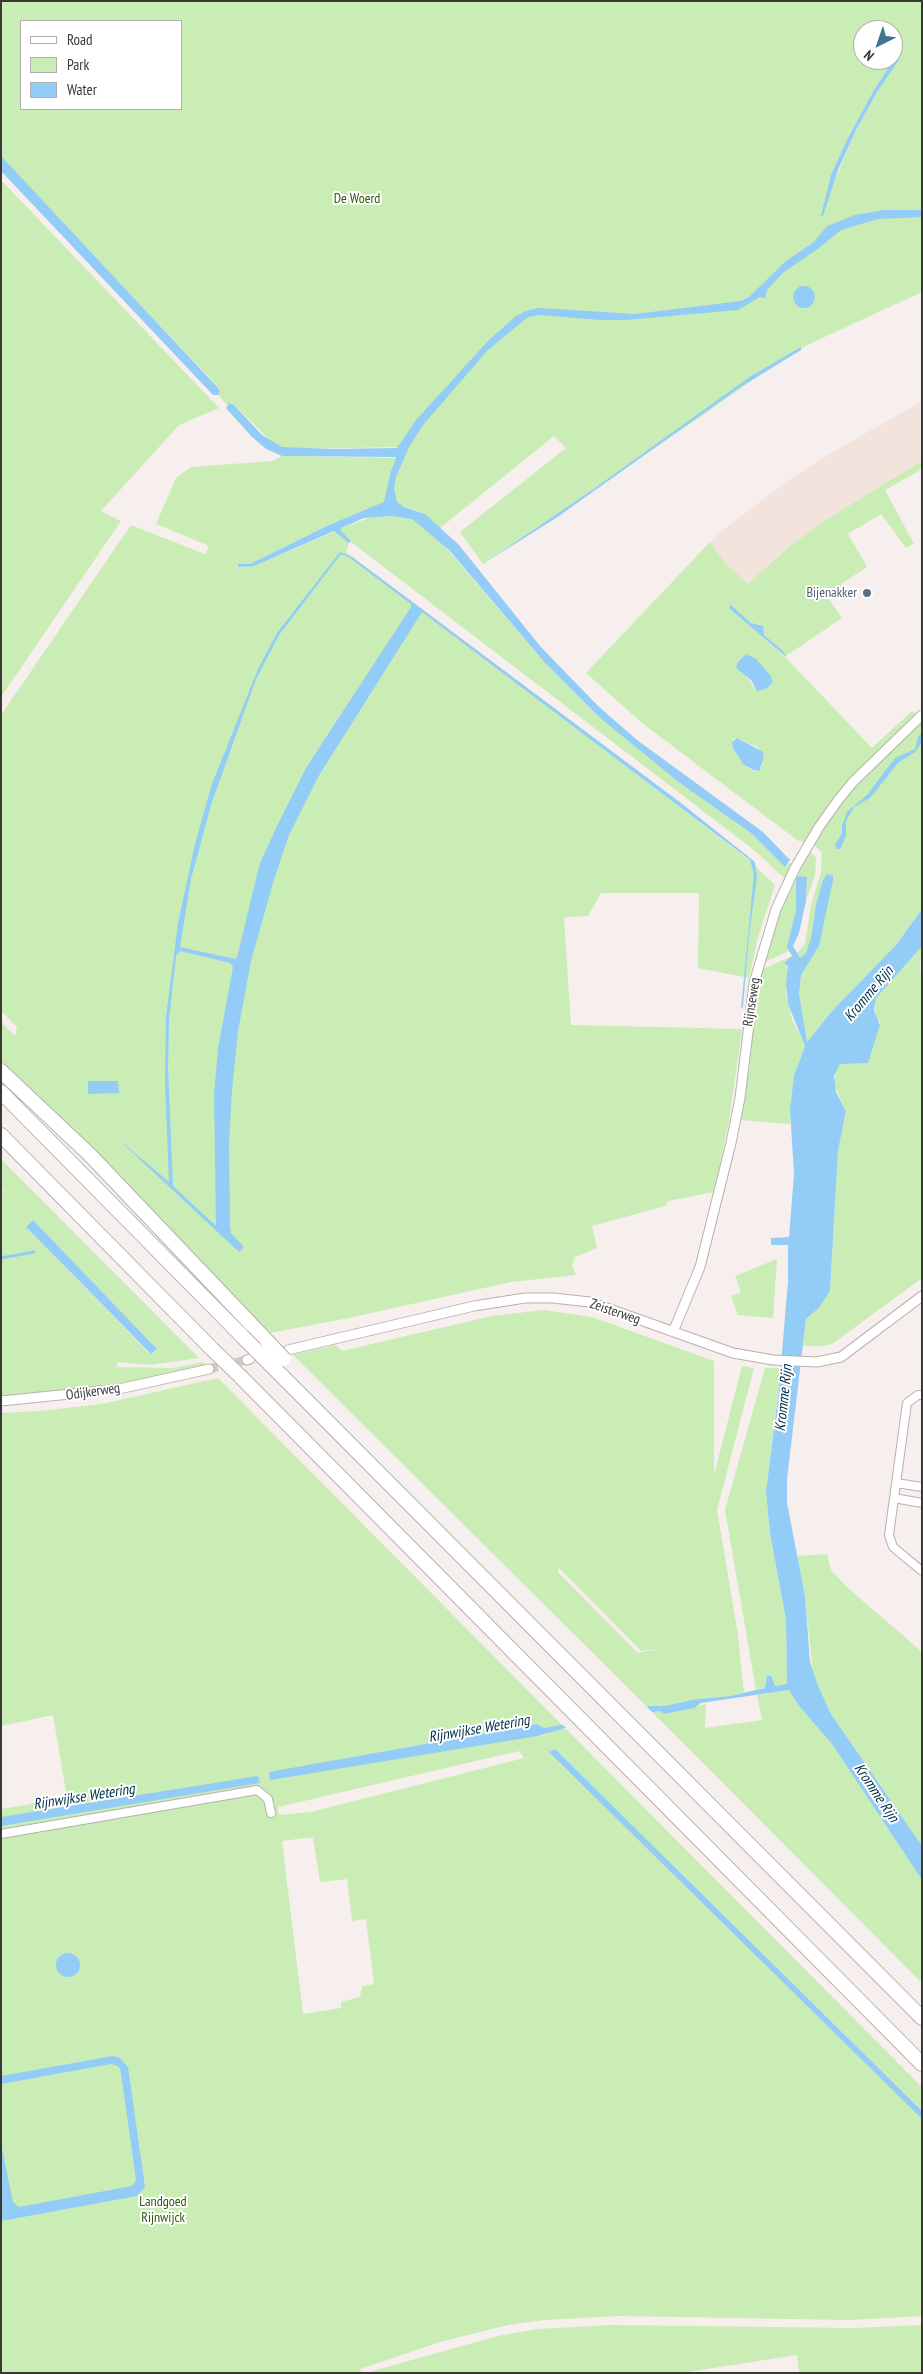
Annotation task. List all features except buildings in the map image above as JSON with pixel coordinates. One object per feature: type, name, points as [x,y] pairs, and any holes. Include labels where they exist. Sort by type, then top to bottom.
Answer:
[{"type":"highway","points":[[1,1071],[90,1155],[267,1340],[286,1354],[305,1398]]},
{"type":"highway","points":[[1,1092],[611,1708],[922,2018]]},
{"type":"highway","points":[[1,1135],[922,2064]]},
{"type":"street","name":"Rijnseweg","points":[[673,1332],[700,1266],[731,1143],[740,1098],[754,982],[776,909],[795,868],[819,827],[839,799],[922,716]]},
{"type":"street","name":"Zeisterweg","points":[[286,1354],[474,1306],[525,1298],[553,1298],[590,1302],[733,1353],[776,1360],[821,1362],[841,1357],[922,1296]]},
{"type":"street","name":"Odijkerweg","points":[[1,1401],[111,1390],[209,1369]]},
{"type":"street","points":[[922,1395],[918,1395],[907,1403],[890,1535],[892,1547],[922,1571]]},
{"type":"street","points":[[896,1483],[922,1487]]},
{"type":"street","points":[[894,1498],[922,1503]]},
{"type":"street","points":[[1,1834],[257,1790],[268,1799],[271,1813]]},
{"type":"shaded area","points":[[922,401],[922,461],[832,516],[792,544],[748,584],[726,564],[710,542],[723,530],[786,482],[824,457]]},
{"type":"green space","name":"De Woerd","points":[[1,1],[922,1],[922,292],[805,346],[769,368],[706,413],[483,564],[460,532],[566,448],[554,436],[440,528],[421,512],[400,505],[384,503],[329,525],[250,564],[237,565],[238,567],[254,566],[336,531],[349,543],[346,552],[749,860],[775,885],[758,937],[749,978],[698,968],[699,893],[601,893],[588,916],[564,917],[571,1025],[742,1029],[729,1121],[714,1192],[668,1201],[665,1206],[592,1226],[597,1248],[575,1257],[572,1266],[576,1275],[511,1282],[349,1318],[270,1333],[108,1166],[1,1061],[1,1022],[15,1036],[17,1027],[1,1011],[1,715],[131,525],[212,557],[205,554],[209,546],[156,524],[176,478],[191,467],[273,461],[282,456],[396,458],[400,447],[293,449],[282,447],[271,441],[231,402],[227,405],[218,395],[220,389],[1,157]],"holes":[[[853,20],[903,20],[903,70],[892,70],[877,92],[856,130],[829,194],[849,136],[874,90],[888,70],[853,70]]]},
{"type":"green space","points":[[1,180],[219,408],[179,425],[101,511],[121,521],[1,697]]},
{"type":"green space","points":[[922,461],[922,469],[885,490],[914,544],[906,548],[881,514],[848,534],[867,567],[841,584],[844,588],[829,599],[842,618],[786,656],[764,635],[761,625],[752,624],[732,606],[730,607],[785,657],[872,748],[912,711],[916,714],[856,774],[805,843],[797,840],[642,723],[586,673],[710,542],[726,564],[748,584],[792,544],[832,516]],"holes":[[[766,670],[773,679],[757,691],[746,676]],[[736,738],[757,747],[764,756],[761,768],[756,772],[748,768],[737,754],[733,740]]]},
{"type":"green space","points":[[392,516],[412,519],[441,542],[546,664],[599,717],[751,833],[777,859],[787,865],[793,863],[785,879],[754,850],[351,542],[340,531],[341,528],[372,517]]},
{"type":"green space","points":[[919,723],[922,725],[922,909],[896,945],[832,1011],[807,1042],[804,1033],[806,1031],[801,1034],[792,952],[796,954],[805,944],[811,905],[821,872],[822,853],[813,844],[836,810],[858,783]]},
{"type":"green space","points":[[809,850],[816,858],[815,875],[806,901],[807,878],[796,880],[796,910],[788,944],[789,951],[765,962],[764,959],[787,892]]},
{"type":"green space","points":[[922,946],[920,966],[922,982],[922,1278],[832,1344],[803,1346],[806,1319],[819,1308],[830,1291],[838,1151],[846,1111],[834,1084],[836,1071],[838,1066],[844,1063],[868,1063],[880,1022],[877,1018],[874,1004],[878,993]]},
{"type":"green space","points":[[792,956],[784,963],[788,968],[786,995],[792,1019],[805,1046],[794,1076],[790,1124],[740,1120],[748,1069],[751,1064],[748,1062],[753,1019],[757,1017],[755,1012],[756,995],[761,970]]},
{"type":"green space","points":[[1,1159],[199,1358],[150,1365],[117,1362],[117,1367],[174,1368],[203,1362],[205,1365],[119,1384],[58,1394],[1,1397],[1,1193],[4,1190],[1,1188]],"holes":[[[33,1220],[157,1349],[150,1354],[26,1227]]]},
{"type":"green space","points":[[777,1259],[773,1318],[738,1315],[731,1296],[741,1292],[735,1276]]},
{"type":"green space","points":[[544,1310],[592,1317],[714,1361],[714,1475],[742,1366],[754,1368],[717,1510],[738,1635],[744,1693],[707,1700],[692,1700],[665,1706],[647,1707],[293,1355],[336,1345],[342,1351],[492,1316]],"holes":[[[559,1568],[641,1651],[658,1649],[638,1653],[558,1572]]]},
{"type":"green space","points":[[765,1368],[781,1368],[766,1492],[770,1533],[786,1620],[787,1684],[774,1686],[771,1677],[768,1675],[767,1687],[756,1690],[725,1510]]},
{"type":"green space","name":"Landgoed Rijnwijck","points":[[218,1378],[562,1725],[544,1728],[536,1724],[274,1772],[545,1735],[550,1731],[565,1728],[922,2087],[922,2111],[555,1749],[550,1751],[922,2119],[922,2316],[849,2320],[618,2316],[544,2320],[508,2325],[440,2342],[360,2369],[361,2373],[1,2373],[1,1809],[67,1798],[53,1715],[1,1726],[1,1413],[102,1404]],"holes":[[[519,1751],[524,1758],[311,1812],[279,1815],[278,1807]],[[313,1837],[320,1882],[347,1879],[352,1921],[366,1919],[374,1984],[362,1986],[360,1997],[341,2002],[341,2008],[303,2014],[282,1841]]]},
{"type":"green space","points":[[827,1554],[831,1570],[849,1589],[922,1652],[922,1846],[831,1714],[813,1674],[805,1596],[797,1556]]},
{"type":"green space","points":[[789,1690],[799,1706],[832,1744],[922,1880],[922,1983],[652,1712],[660,1711],[664,1714],[706,1704],[705,1728],[762,1720],[757,1695]]},
{"type":"green space","points":[[611,2325],[854,2328],[922,2325],[922,2373],[799,2373],[797,2355],[681,2373],[365,2373],[498,2336],[538,2329]]},
{"type":"water","points":[[887,70],[892,70],[877,92],[856,130],[838,170],[823,216],[821,216],[831,175],[849,136]]},
{"type":"water","points":[[1,156],[220,390],[218,395],[213,395],[1,171]]},
{"type":"water","points":[[884,210],[922,210],[922,217],[878,219],[841,230],[784,272],[767,290],[765,298],[760,297],[738,310],[627,320],[600,320],[540,315],[528,317],[487,351],[423,425],[409,447],[396,477],[394,489],[397,502],[404,507],[425,514],[459,545],[540,646],[598,706],[637,740],[763,832],[790,860],[785,867],[751,833],[680,783],[599,717],[546,664],[449,550],[412,519],[392,516],[364,518],[341,528],[341,531],[351,541],[349,543],[334,531],[254,566],[238,567],[238,564],[250,564],[329,525],[384,502],[391,471],[396,459],[395,457],[282,456],[266,449],[251,436],[226,408],[229,403],[233,404],[262,435],[282,447],[332,449],[397,448],[416,420],[488,341],[516,316],[526,311],[539,308],[635,314],[741,301],[749,297],[786,261],[814,242],[827,226],[855,215]]},
{"type":"water","points":[[804,286],[812,289],[815,297],[812,305],[804,308],[796,305],[793,297],[796,289]]},
{"type":"water","points":[[801,347],[801,350],[739,388],[556,518],[486,562],[595,488],[751,376]]},
{"type":"water","points":[[340,552],[352,557],[681,803],[755,862],[757,877],[749,935],[743,1007],[741,1008],[754,874],[750,860],[422,612],[318,777],[289,835],[273,883],[251,961],[238,1031],[232,1091],[229,1142],[230,1226],[231,1233],[244,1247],[239,1252],[117,1138],[169,1182],[165,1082],[166,1017],[178,923],[195,844],[212,784],[258,669],[277,633]],"holes":[[[341,554],[350,558],[411,604],[411,607],[306,768],[278,824],[260,863],[237,957],[235,959],[180,947],[191,879],[211,805],[256,679],[279,635]],[[180,951],[230,963],[233,967],[218,1048],[214,1095],[216,1226],[173,1186],[168,1068],[169,1020],[176,956]]]},
{"type":"water","points":[[731,605],[751,623],[763,626],[764,635],[784,652],[786,657],[729,608]]},
{"type":"water","points":[[746,654],[756,659],[771,676],[773,682],[766,689],[757,691],[751,680],[736,668],[738,662]]},
{"type":"water","points":[[922,732],[921,744],[915,752],[898,763],[870,798],[854,807],[846,821],[846,836],[840,849],[836,849],[835,845],[842,833],[842,826],[847,812],[867,795],[895,758],[915,749],[918,737]]},
{"type":"water","points":[[737,738],[763,752],[764,758],[759,771],[743,764],[733,748],[732,742]]},
{"type":"water","name":"Kromme Rijn","points":[[827,874],[833,876],[833,880],[819,946],[801,975],[799,994],[807,1042],[832,1011],[896,945],[922,909],[922,946],[876,998],[874,1010],[880,1025],[868,1063],[840,1064],[834,1076],[836,1092],[846,1111],[838,1151],[830,1291],[819,1308],[806,1319],[787,1479],[787,1503],[805,1596],[810,1662],[818,1686],[831,1714],[922,1846],[922,1880],[832,1744],[799,1706],[789,1690],[701,1703],[694,1708],[664,1714],[660,1711],[565,1728],[538,1736],[270,1780],[269,1772],[537,1724],[544,1728],[641,1711],[648,1706],[665,1706],[692,1700],[730,1696],[765,1688],[767,1675],[771,1676],[775,1686],[787,1684],[786,1620],[770,1533],[766,1492],[779,1388],[788,1281],[788,1245],[771,1245],[771,1238],[789,1237],[794,1174],[790,1110],[794,1076],[805,1046],[788,1004],[786,984],[788,967],[784,963],[792,956],[787,947],[796,910],[796,880],[798,876],[807,877],[806,901],[799,933],[793,946],[800,958],[806,953],[811,938],[816,905],[823,880]]},
{"type":"water","points":[[88,1081],[118,1081],[119,1093],[88,1094]]},
{"type":"water","points":[[33,1220],[157,1349],[151,1354],[26,1227]]},
{"type":"water","points":[[555,1749],[922,2111],[922,2119],[549,1752]]},
{"type":"water","points":[[258,1776],[260,1783],[1,1826],[1,1817]]},
{"type":"water","points":[[68,1953],[77,1956],[80,1965],[77,1974],[68,1977],[59,1974],[56,1965],[59,1956]]},
{"type":"water","points":[[113,2056],[120,2058],[128,2067],[145,2187],[137,2196],[1,2221],[1,2144],[13,2202],[19,2207],[132,2186],[136,2180],[120,2068],[111,2064],[1,2084],[1,2076]]},
{"type":"pier","points":[[645,1705],[655,1715],[568,1730],[560,1722],[640,1709]]},
{"type":"waterway","points":[[1,1258],[34,1252]]},
{"type":"tunnel","points":[[209,1369],[247,1360]]},
{"type":"place","name":"Bijenakker","points":[[867,593]]},
{"type":"water label","name":"Rijnwijkse Wetering","points":[[479,1729]]},
{"type":"water label","name":"Rijnwijkse Wetering","points":[[84,1797]]}]
